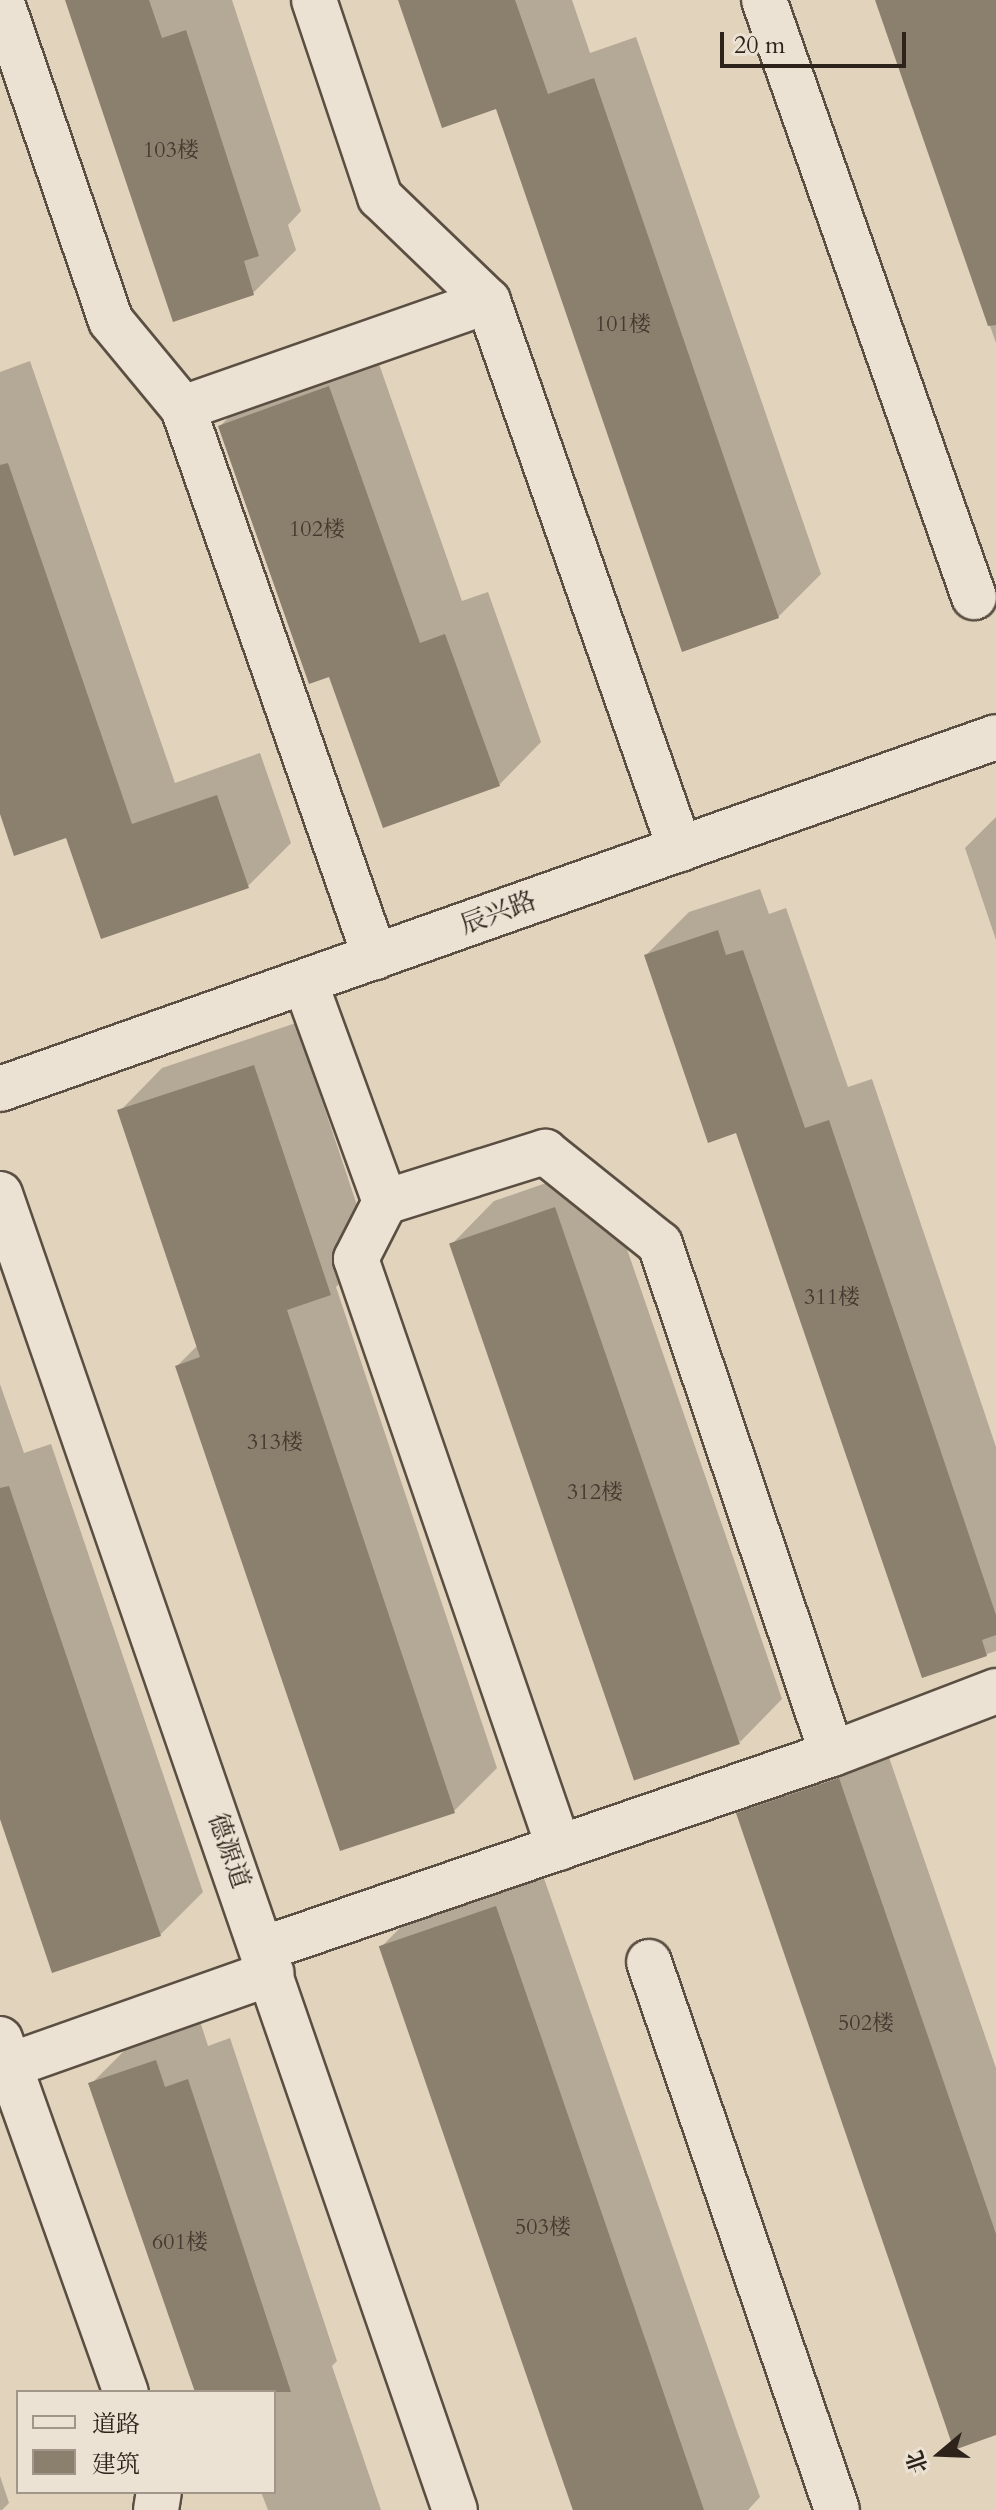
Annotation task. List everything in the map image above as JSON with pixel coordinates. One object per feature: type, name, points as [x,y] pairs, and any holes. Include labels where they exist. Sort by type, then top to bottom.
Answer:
[{"type":"street","points":[[1,0],[111,321],[183,408],[375,957]]},
{"type":"street","points":[[314,0],[380,197],[488,301],[680,849]]},
{"type":"street","points":[[764,0],[974,597]]},
{"type":"street","points":[[183,408],[488,301]]},
{"type":"street","name":"辰兴路","points":[[0,1089],[996,737]]},
{"type":"street","points":[[305,982],[385,1202]]},
{"type":"street","points":[[559,1848],[356,1259],[385,1202],[545,1152],[660,1244],[832,1754]]},
{"type":"street","name":"德源道","points":[[0,1194],[455,2510]]},
{"type":"street","points":[[125,2390],[3,2058],[267,1961],[559,1848],[832,1754],[996,1691]]},
{"type":"street","points":[[649,1962],[837,2510]]},
{"type":"building","points":[[65,0],[149,0],[162,38],[186,30],[259,256],[244,261],[254,295],[173,322]]},
{"type":"building","points":[[398,0],[515,0],[548,94],[594,78],[779,618],[682,652],[496,109],[442,128]]},
{"type":"building","points":[[875,0],[996,0],[996,325],[988,326]]},
{"type":"building","points":[[329,386],[420,643],[445,634],[500,786],[383,828],[329,677],[309,684],[218,426]]},
{"type":"building","points":[[8,463],[132,824],[217,795],[249,888],[101,939],[66,838],[14,856],[0,814],[0,465]]},
{"type":"building","points":[[718,930],[726,955],[743,950],[805,1128],[829,1120],[996,1615],[996,1635],[982,1640],[987,1656],[922,1678],[736,1133],[708,1143],[644,955]]},
{"type":"building","points":[[254,1065],[331,1295],[287,1310],[455,1813],[340,1851],[175,1366],[200,1357],[117,1110]]},
{"type":"building","points":[[555,1207],[740,1744],[634,1781],[449,1243]]},
{"type":"building","points":[[9,1486],[161,1936],[52,1973],[0,1819],[0,1488]]},
{"type":"building","points":[[839,1778],[996,2234],[996,2435],[954,2450],[736,1813]]},
{"type":"building","points":[[496,1906],[704,2510],[573,2510],[379,1946]]},
{"type":"building","points":[[156,2060],[165,2087],[188,2079],[291,2392],[194,2390],[88,2083]]}]
